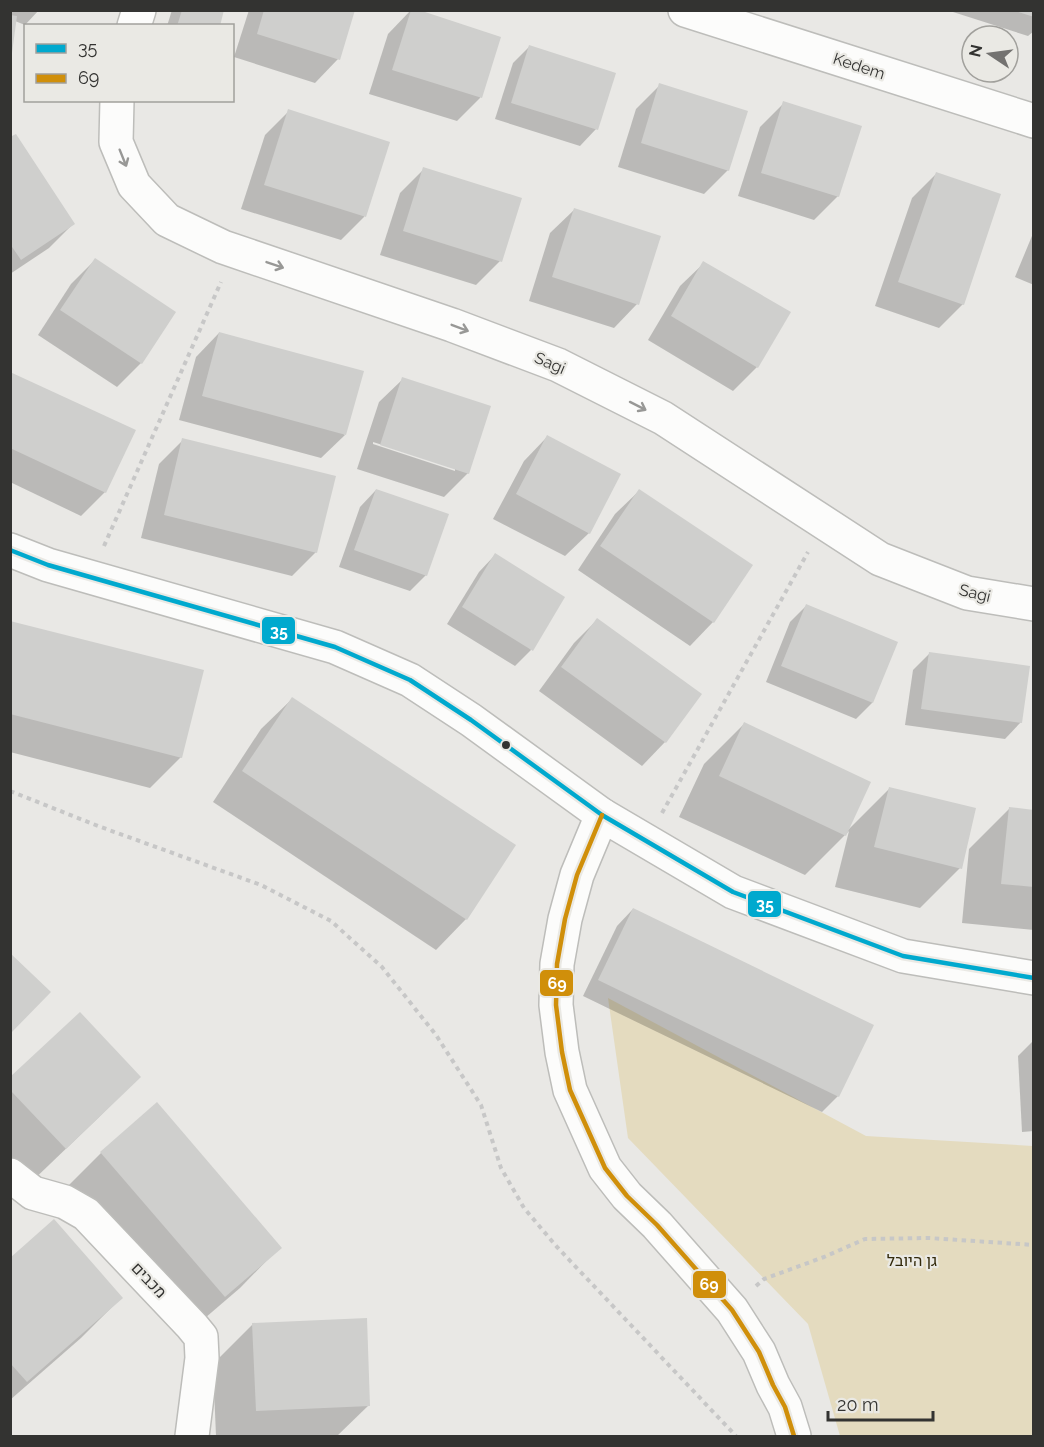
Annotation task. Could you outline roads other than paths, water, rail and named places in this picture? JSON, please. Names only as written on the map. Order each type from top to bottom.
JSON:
[{"type":"street","name":"Kedem","points":[[685,10],[1034,122]]},
{"type":"street","name":"Sagi","points":[[117,102],[116,141],[134,185],[168,220],[223,247],[452,325],[558,365],[663,418],[880,559],[967,593],[1034,604]]},
{"type":"street","points":[[10,550],[48,565],[335,646],[410,680],[471,720],[602,815],[733,892],[903,956],[1034,978]]},
{"type":"street","points":[[602,815],[577,875],[565,919],[557,964],[556,1005],[570,1090],[605,1168],[627,1196],[657,1225],[732,1310],[759,1352],[785,1407],[794,1437]]},
{"type":"street","name":"מכבים","points":[[10,1175],[33,1193],[65,1202],[86,1214],[201,1337],[202,1358],[192,1437]]},
{"type":"street","points":[[772,1437],[775,1424],[773,1385]]},
{"type":"park label","name":"גן היובל","points":[[912,1260]]}]
